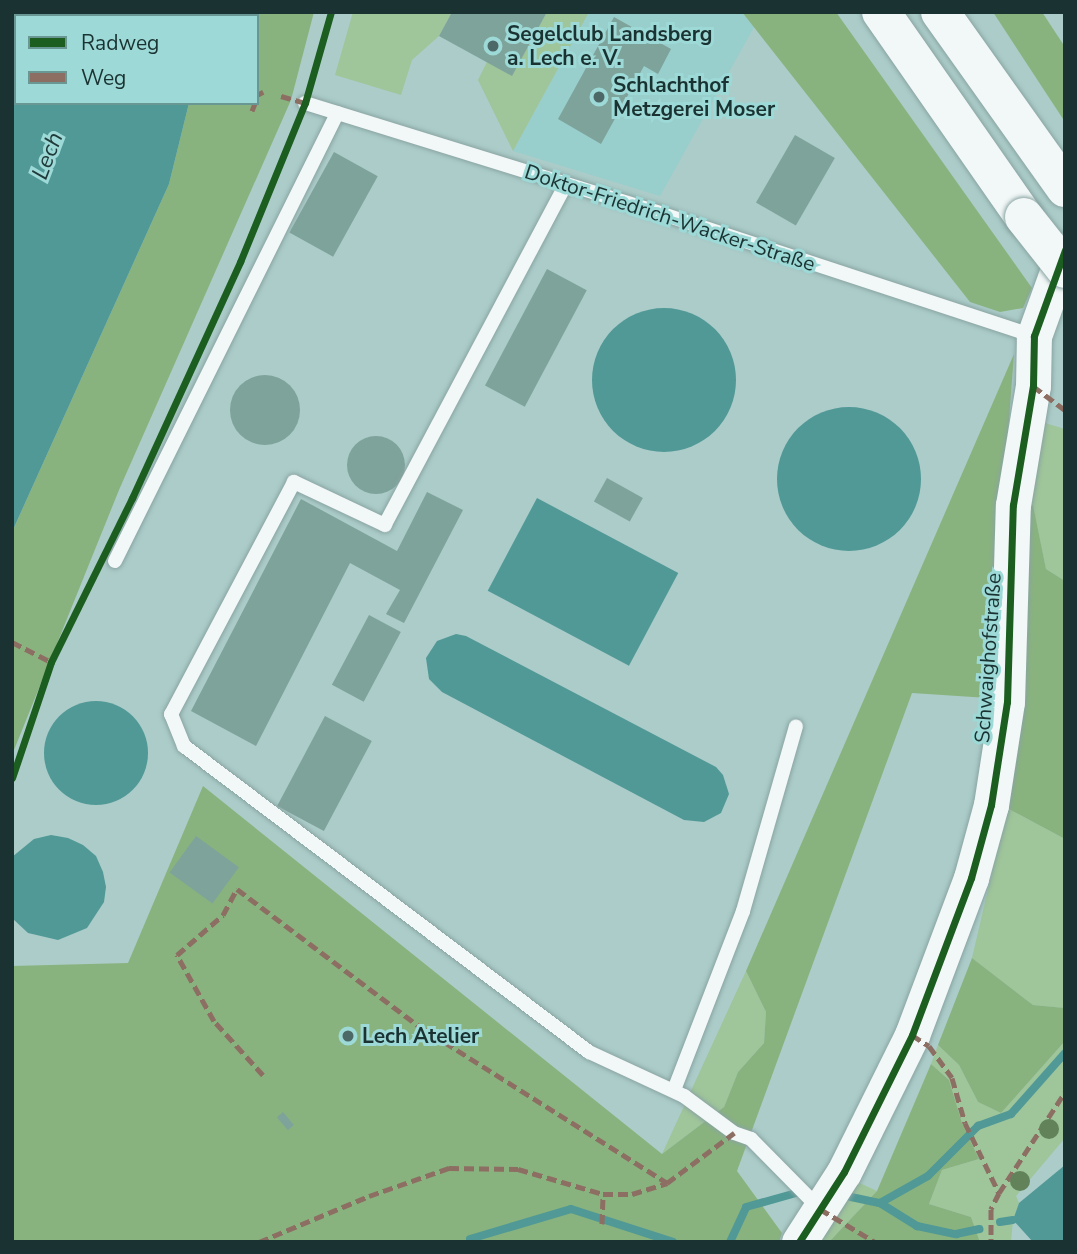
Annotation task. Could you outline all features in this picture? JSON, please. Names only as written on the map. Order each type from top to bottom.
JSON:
[{"type":"highway","points":[[881,12],[1024,217],[1065,269]]},
{"type":"highway","points":[[940,12],[1055,176]]},
{"type":"street","name":"Schwaighofstraße","points":[[799,1242],[844,1172],[928,995],[971,878],[991,805],[1007,702],[1013,505],[1033,386],[1034,336],[1065,250]]},
{"type":"lane","name":"Doktor-Friedrich-Wacker-Straße","points":[[305,103],[566,184],[1034,336]]},
{"type":"lane","points":[[115,561],[337,113]]},
{"type":"lane","points":[[566,184],[385,525],[294,482],[171,713],[184,746],[589,1052],[674,1090],[734,1133],[751,1139],[820,1209]]},
{"type":"lane","points":[[674,1090],[743,911],[796,726]]},
{"type":"shaded area","points":[[589,12],[742,12],[754,27],[660,196],[513,151]]},
{"type":"green space","points":[[314,12],[291,100],[119,490],[12,755],[12,532],[169,184],[189,105],[259,105],[259,14],[212,14]]},
{"type":"green space","points":[[353,12],[452,12],[439,36],[412,60],[401,95],[335,75]]},
{"type":"green space","points":[[547,12],[589,12],[513,151],[478,80],[487,62],[512,75]]},
{"type":"green space","points":[[742,12],[836,12],[1032,288],[1023,308],[1000,312],[970,302]]},
{"type":"green space","points":[[993,12],[1042,12],[1065,47],[1065,122]]},
{"type":"green space","points":[[1014,354],[988,698],[912,693],[737,1171],[782,1233],[779,1242],[12,1242],[12,966],[128,963],[203,786],[662,1154],[724,1107],[738,1072],[764,1043],[766,1012],[746,971]]},
{"type":"green space","points":[[1045,423],[1065,429],[1065,581],[1046,569],[1033,506],[1029,505]]},
{"type":"green space","points":[[1029,505],[1033,505],[1046,569],[1065,581],[1065,839],[1007,808]]},
{"type":"green space","points":[[1007,808],[1065,839],[1065,1008],[1033,1005],[972,958]]},
{"type":"green space","points":[[972,958],[1033,1005],[1065,1008],[1065,1041],[1001,1113],[978,1102],[959,1065],[938,1045]]},
{"type":"green space","points":[[746,971],[766,1012],[764,1043],[738,1072],[724,1107],[662,1154]]},
{"type":"green space","points":[[1065,1041],[1065,1138],[1016,1196],[1019,1203],[1013,1220],[1011,1242],[980,1242],[971,1217],[929,1204],[942,1170],[979,1159],[962,1123],[949,1080],[931,1064],[938,1045],[959,1065],[978,1102],[1001,1113]]},
{"type":"green space","points":[[931,1064],[949,1080],[962,1123],[979,1159],[942,1170],[929,1204],[971,1217],[980,1242],[829,1242],[877,1191]]},
{"type":"green space","points":[[853,1180],[877,1191],[829,1242],[813,1242]]},
{"type":"water","name":"Lech","points":[[12,12],[212,12],[14,14],[14,105],[189,105],[169,184],[12,532]]},
{"type":"water","points":[[664,308],[692,313],[715,329],[731,352],[736,380],[731,408],[715,431],[692,447],[664,452],[636,447],[613,431],[597,408],[592,380],[597,352],[613,329],[636,313]]},
{"type":"water","points":[[849,407],[877,412],[900,428],[916,451],[921,479],[916,507],[900,530],[877,546],[849,551],[821,546],[798,530],[782,507],[777,479],[782,451],[798,428],[821,412]]},
{"type":"water","points":[[537,498],[678,573],[629,666],[488,591]]},
{"type":"water","points":[[456,634],[466,636],[716,767],[723,775],[729,794],[721,813],[704,822],[684,820],[442,692],[429,679],[426,658],[437,641]]},
{"type":"water","points":[[96,701],[116,705],[133,716],[144,733],[148,753],[144,773],[133,790],[116,801],[96,805],[76,801],[59,790],[48,773],[44,753],[48,733],[59,716],[76,705]]},
{"type":"water","points":[[51,835],[68,838],[83,845],[96,856],[106,887],[104,902],[87,928],[58,940],[28,933],[12,918],[12,857],[34,839]]},
{"type":"water","points":[[1065,1165],[1065,1242],[1033,1242],[1013,1220],[1019,1203]]},
{"type":"building","name":"Segelclub Landsberg a. Lech e. V.","points":[[452,12],[547,12],[512,76],[439,36]]},
{"type":"building","name":"Schlachthof Metzgerei Moser","points":[[614,17],[671,49],[658,74],[644,66],[601,144],[558,119]]},
{"type":"building","points":[[795,135],[835,158],[796,226],[756,203]]},
{"type":"building","points":[[334,152],[378,176],[333,257],[289,232]]},
{"type":"building","points":[[547,269],[587,290],[525,407],[485,386]]},
{"type":"building","points":[[265,375],[290,385],[300,410],[290,435],[265,445],[240,435],[230,410],[240,385]]},
{"type":"building","points":[[376,436],[387,438],[400,449],[405,465],[403,476],[392,489],[376,494],[365,492],[352,481],[347,465],[349,454],[360,441]]},
{"type":"building","points":[[607,478],[643,498],[630,521],[594,502]]},
{"type":"building","points":[[427,492],[463,510],[404,623],[386,614],[400,590],[350,563],[256,746],[191,711],[301,499],[397,551]]},
{"type":"building","points":[[369,615],[401,632],[364,702],[332,685]]},
{"type":"building","points":[[325,716],[372,741],[324,831],[277,806]]},
{"type":"building","points":[[196,836],[239,867],[212,904],[170,872]]},
{"type":"building","points":[[283,1112],[294,1125],[288,1130],[277,1117]]},
{"type":"waterway","points":[[851,1197],[880,1203],[928,1176],[978,1126],[1011,1114],[1065,1053]]},
{"type":"waterway","points":[[730,1242],[746,1207],[796,1193]]},
{"type":"waterway","points":[[880,1203],[917,1226],[956,1234],[979,1229]]},
{"type":"waterway","points":[[470,1239],[571,1209],[673,1242]]},
{"type":"waterway","points":[[1000,1222],[1013,1220]]},
{"type":"marked path","points":[[259,94],[263,92]]},
{"type":"marked path","points":[[281,96],[305,103]]},
{"type":"marked path","points":[[252,111],[254,105]]},
{"type":"marked path","points":[[1033,386],[1065,410]]},
{"type":"marked path","points":[[12,642],[51,662]]},
{"type":"marked path","points":[[263,1075],[214,1021],[177,955],[223,915],[237,889],[419,1026],[667,1183]]},
{"type":"marked path","points":[[912,1035],[929,1046],[952,1078],[965,1123],[999,1193],[991,1209],[991,1242]]},
{"type":"marked path","points":[[999,1193],[1065,1092]]},
{"type":"marked path","points":[[259,1242],[369,1196],[449,1168],[518,1169],[603,1194],[632,1194],[667,1183],[734,1133]]},
{"type":"marked path","points":[[602,1224],[603,1194]]},
{"type":"marked path","points":[[820,1209],[875,1242]]},
{"type":"cycle path","points":[[12,778],[51,662],[132,498],[240,262],[305,103],[331,12]]},
{"type":"cycle path","points":[[799,1242],[844,1172],[912,1035],[971,878],[991,805],[1007,702],[1013,505],[1033,386],[1034,336],[1065,250]]},
{"type":"place","name":"Segelclub Landsberg a. Lech e. V.","points":[[493,46]]},
{"type":"place","name":"Schlachthof Metzgerei Moser","points":[[599,97]]},
{"type":"place","name":"Lech Atelier","points":[[348,1036]]}]
